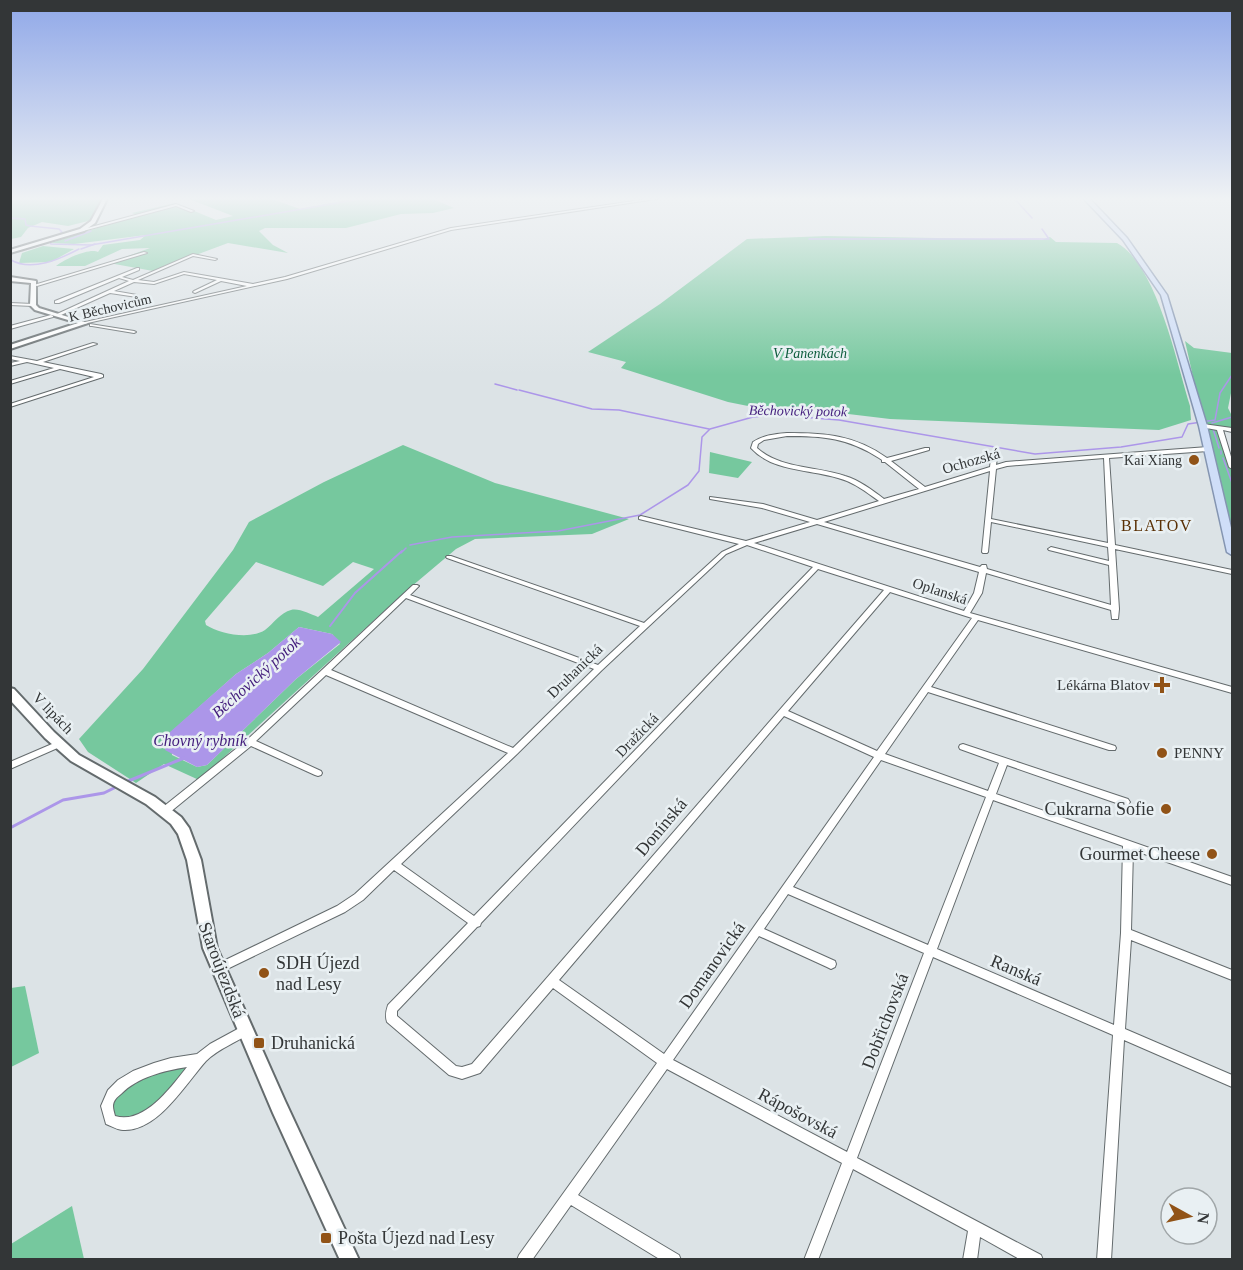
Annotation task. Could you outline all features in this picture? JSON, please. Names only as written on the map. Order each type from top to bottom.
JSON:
[{"type":"main road","points":[[1137,256],[1162,292],[1187,369],[1233,552]]},
{"type":"street","points":[[36,285],[133,256]]},
{"type":"street","points":[[59,314],[190,256]]},
{"type":"street","points":[[200,256],[215,259]]},
{"type":"street","name":"K Běchovicům","points":[[10,347],[85,323],[255,286],[361,256]]},
{"type":"street","points":[[57,302],[138,269]]},
{"type":"street","points":[[118,277],[154,283],[179,273],[255,286]]},
{"type":"street","points":[[10,279],[30,281],[36,285]]},
{"type":"street","points":[[195,292],[222,280]]},
{"type":"street","points":[[33,305],[36,285]]},
{"type":"street","points":[[110,292],[135,296]]},
{"type":"street","points":[[12,304],[33,305],[85,323],[134,333]]},
{"type":"street","points":[[10,328],[51,316]]},
{"type":"street","points":[[37,362],[95,344]]},
{"type":"street","points":[[10,357],[101,376],[10,406]]},
{"type":"street","points":[[10,365],[26,360]]},
{"type":"street","points":[[10,382],[59,367]]},
{"type":"street","points":[[1202,424],[1233,430]]},
{"type":"street","points":[[1219,428],[1233,467]]},
{"type":"street","points":[[883,501],[844,477],[764,458],[754,448],[755,443],[759,438],[778,434],[846,440],[862,446],[924,489]]},
{"type":"street","points":[[885,461],[927,449]]},
{"type":"street","name":"Ochozská","points":[[749,544],[993,468],[1024,463],[1107,459],[1208,449]]},
{"type":"street","points":[[985,552],[993,458]]},
{"type":"street","points":[[712,498],[762,506],[815,523],[983,569],[1115,613],[1107,459]]},
{"type":"street","name":"Oplanská","points":[[641,518],[749,544],[966,614],[1233,690]]},
{"type":"street","points":[[989,520],[1233,572]]},
{"type":"street","name":"Druhanická","points":[[219,968],[340,909],[359,897],[514,752],[599,668],[724,553],[749,544]]},
{"type":"street","points":[[1051,549],[1112,564]]},
{"type":"street","points":[[449,557],[646,626]]},
{"type":"street","name":"Dražická","points":[[453,1071],[392,1018],[390,1012],[817,566]]},
{"type":"street","points":[[966,614],[978,592],[983,569]]},
{"type":"street","points":[[166,810],[250,741],[415,586]]},
{"type":"street","name":"Donínská","points":[[453,1071],[462,1073],[476,1069],[888,589]]},
{"type":"street","points":[[406,596],[599,668]]},
{"type":"street","name":"Domanovická","points":[[524,1260],[758,931],[976,617]]},
{"type":"street","points":[[325,670],[514,752]]},
{"type":"street","points":[[927,689],[1112,748]]},
{"type":"street","name":"V lipách","points":[[10,692],[73,756]]},
{"type":"street","points":[[783,712],[880,756],[1233,881]]},
{"type":"street","points":[[250,741],[318,773]]},
{"type":"street","points":[[10,766],[59,744]]},
{"type":"street","points":[[963,747],[1125,802]]},
{"type":"street","name":"Staroújezdská","points":[[73,756],[119,785],[166,810],[183,830],[193,854],[204,929],[219,968],[350,1260]]},
{"type":"street","name":"Dobřichovská","points":[[811,1260],[1004,761]]},
{"type":"street","points":[[1104,1260],[1125,933],[1128,844]]},
{"type":"street","points":[[393,864],[476,923]]},
{"type":"street","name":"Ranská","points":[[787,889],[1233,1081]]},
{"type":"street","points":[[758,931],[831,964]]},
{"type":"street","points":[[1125,933],[1233,975]]},
{"type":"street","name":"Rápošovská","points":[[553,982],[665,1062],[1036,1260]]},
{"type":"street","points":[[199,1060],[166,1064],[123,1084],[108,1103],[106,1113],[110,1120],[123,1126],[133,1124],[149,1114],[182,1084],[199,1060],[245,1030]]},
{"type":"street","points":[[569,1197],[674,1260]]},
{"type":"street","points":[[970,1260],[975,1227]]},
{"type":"green space","points":[[21,256],[61,256],[51,262],[19,263]]},
{"type":"green space","points":[[106,256],[85,266],[56,266],[70,258]]},
{"type":"green space","points":[[127,256],[192,256],[153,271],[109,263]]},
{"type":"green space","name":"V Panenkách","points":[[724,256],[1132,256],[1143,272],[1164,317],[1190,406],[1191,420],[1159,430],[890,419],[815,410],[763,409],[728,402],[621,368],[626,362],[588,352],[660,304]]},
{"type":"green space","points":[[1185,341],[1194,348],[1232,353],[1232,388],[1228,408],[1232,416],[1232,429],[1219,427],[1232,467],[1232,551]]},
{"type":"green space","points":[[403,445],[495,483],[629,519],[592,534],[475,539],[456,549],[405,592],[199,780],[164,764],[136,783],[88,752],[79,739],[143,669],[233,550],[249,522],[324,482]],"holes":[[[256,562],[323,586],[353,562],[374,569],[318,617],[301,611],[287,611],[265,630],[251,635],[227,633],[206,625],[205,621]],[[299,627],[332,634],[340,644],[296,679],[207,765],[197,767],[172,755],[171,732],[236,674],[268,653]]]},
{"type":"green space","points":[[710,452],[752,462],[738,478],[709,473]]},
{"type":"green space","points":[[25,986],[39,1053],[11,1067],[11,988]]},
{"type":"green space","points":[[170,1067],[185,1067],[186,1071],[176,1087],[136,1118],[114,1117],[113,1106],[122,1090],[141,1078]]},
{"type":"green space","points":[[72,1206],[84,1259],[11,1259],[11,1244]]},
{"type":"water","name":"Chovný rybník","points":[[299,627],[332,634],[341,642],[296,679],[207,765],[197,767],[165,750],[170,732],[236,674],[268,653]]},
{"type":"waterway","points":[[11,260],[28,265],[46,263],[64,256]]},
{"type":"waterway","name":"Běchovický potok","points":[[410,545],[452,537],[558,531],[640,515],[688,485],[699,471],[702,437],[710,429],[753,417],[775,415],[839,420],[1035,454],[1121,447],[1182,437],[1188,424],[1215,420],[1220,393],[1232,375]]},
{"type":"waterway","points":[[495,384],[517,390]]},
{"type":"waterway","points":[[519,390],[592,409],[619,410],[709,429]]},
{"type":"waterway","points":[[1212,423],[1232,417]]},
{"type":"waterway","points":[[1213,429],[1219,448]]},
{"type":"waterway","points":[[1223,458],[1232,483]]},
{"type":"waterway","name":"Běchovický potok","points":[[401,553],[406,548]]},
{"type":"waterway","name":"Běchovický potok","points":[[330,626],[355,593],[402,551]]},
{"type":"waterway","name":"Běchovický potok","points":[[126,782],[184,758]]},
{"type":"waterway","name":"Běchovický potok","points":[[10,828],[63,800],[104,793],[118,786]]},
{"type":"place","name":"Kai Xiang","points":[[1194,460]]},
{"type":"place","name":"Lékárna Blatov","points":[[1162,685]]},
{"type":"place","name":"PENNY","points":[[1162,753]]},
{"type":"place","name":"Cukrarna Sofie","points":[[1166,809]]},
{"type":"place","name":"Gourmet Cheese","points":[[1212,854]]},
{"type":"place","name":"SDH Újezd nad Lesy","points":[[264,973]]},
{"type":"place","name":"Druhanická","points":[[259,1043]]},
{"type":"place","name":"Pošta Újezd nad Lesy","points":[[326,1238]]},
{"type":"district","name":"BLATOV","points":[[1157,525]]}]
